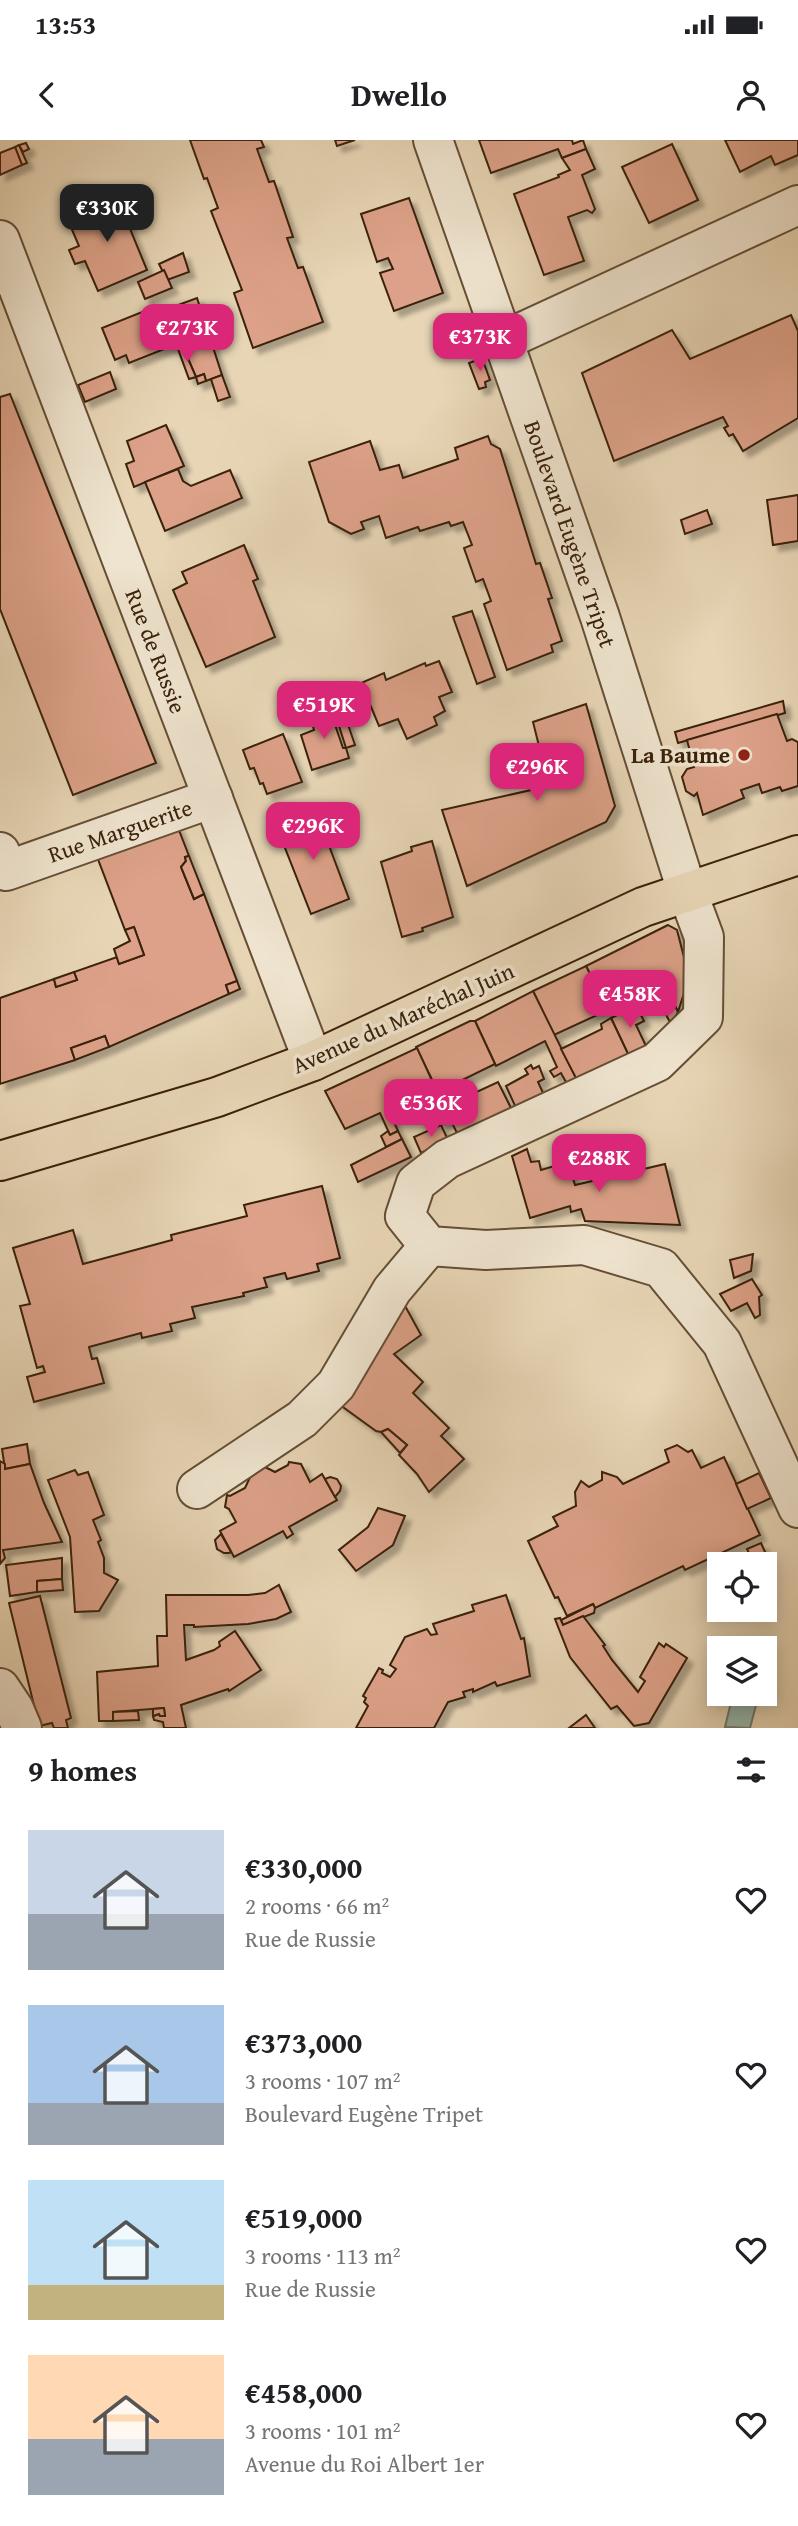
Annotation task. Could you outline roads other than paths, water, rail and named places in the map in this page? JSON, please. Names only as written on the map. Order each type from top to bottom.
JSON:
[{"type":"main road","name":"Avenue du Maréchal Juin","points":[[0,1161],[217,1097],[313,1060],[643,907],[798,855]]},
{"type":"street","name":"Boulevard Eugène Tripet","points":[[429,1246],[405,1216],[416,1183],[447,1159],[657,1062],[704,1017],[704,937],[600,617],[433,140]]},
{"type":"street","points":[[503,341],[798,205]]},
{"type":"street","name":"Rue de Russie","points":[[0,240],[313,1060]]},
{"type":"street","name":"Rue Marguerite","points":[[0,852],[6,871],[213,798]]},
{"type":"street","points":[[197,1489],[302,1419],[336,1385],[392,1290],[429,1246],[486,1250],[584,1245],[662,1268],[722,1343],[798,1508]]},
{"type":"street","points":[[0,1688],[14,1709],[22,1728]]},
{"type":"water","points":[[730,1706],[756,1706],[750,1728],[725,1727]]},
{"type":"place","name":"La Baume","points":[[744,755]]}]
